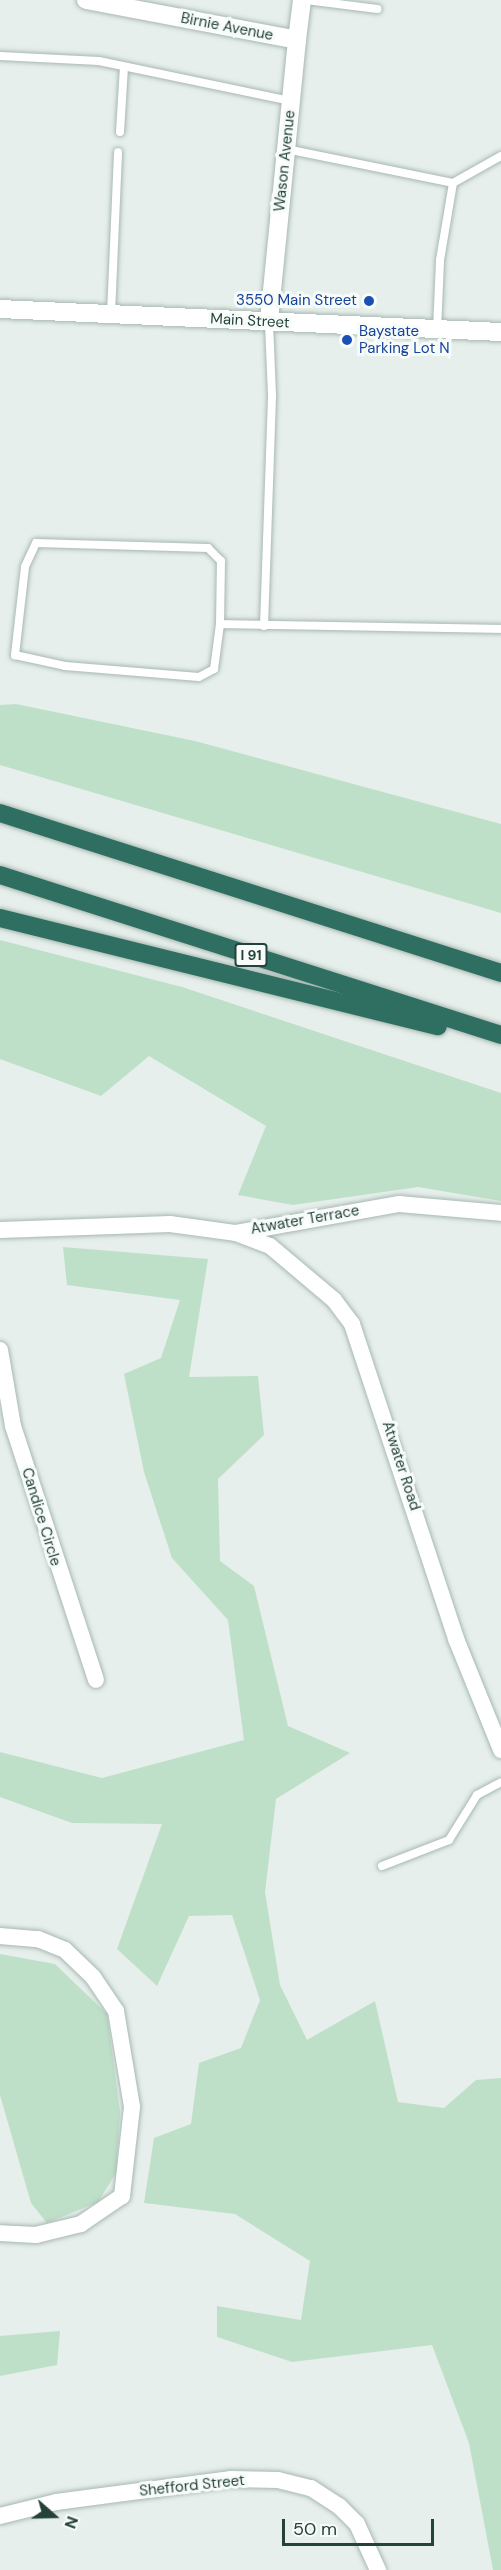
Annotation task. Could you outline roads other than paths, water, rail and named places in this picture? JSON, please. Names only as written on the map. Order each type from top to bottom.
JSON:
[{"type":"highway","points":[[0,813],[501,973]]},
{"type":"highway","name":"I 91","points":[[0,875],[501,1035]]},
{"type":"highway","points":[[0,918],[501,1042]]},
{"type":"main road","name":"Birnie Avenue","points":[[86,0],[297,40]]},
{"type":"main road","name":"Wason Avenue","points":[[269,322],[297,40],[304,0]]},
{"type":"main road","name":"Main Street","points":[[0,309],[501,332]]},
{"type":"street","name":"Atwater Terrace","points":[[0,1230],[170,1224],[236,1233],[399,1204],[501,1213]]},
{"type":"street","name":"Atwater Road","points":[[236,1233],[278,1252],[334,1300],[352,1324],[456,1639],[501,1750]]},
{"type":"street","name":"Candice Circle","points":[[0,1350],[13,1426],[96,1680]]},
{"type":"street","points":[[0,1936],[38,1940],[65,1950],[93,1977],[116,2011],[132,2107],[122,2196],[81,2224],[36,2235],[0,2233]]},
{"type":"street","name":"Shefford Street","points":[[0,2516],[56,2502],[219,2481],[278,2480],[310,2488],[339,2506],[357,2524],[378,2570]]},
{"type":"lane","points":[[304,0],[376,9]]},
{"type":"lane","points":[[0,56],[124,67],[291,101]]},
{"type":"lane","points":[[120,132],[124,67]]},
{"type":"lane","points":[[286,149],[453,183],[501,156]]},
{"type":"lane","points":[[111,314],[118,152]]},
{"type":"lane","points":[[437,330],[440,260],[453,183]]},
{"type":"lane","points":[[264,626],[272,394],[269,322]]},
{"type":"lane","points":[[36,543],[208,548],[221,561],[220,624],[214,669],[199,677],[65,666],[15,655],[25,567],[36,543]]},
{"type":"lane","points":[[220,624],[501,629]]},
{"type":"lane","points":[[382,1866],[449,1840],[477,1795],[501,1782]]},
{"type":"place","name":"3550 Main Street","points":[[369,301]]},
{"type":"place","name":"Baystate Parking Lot N","points":[[347,340]]}]
